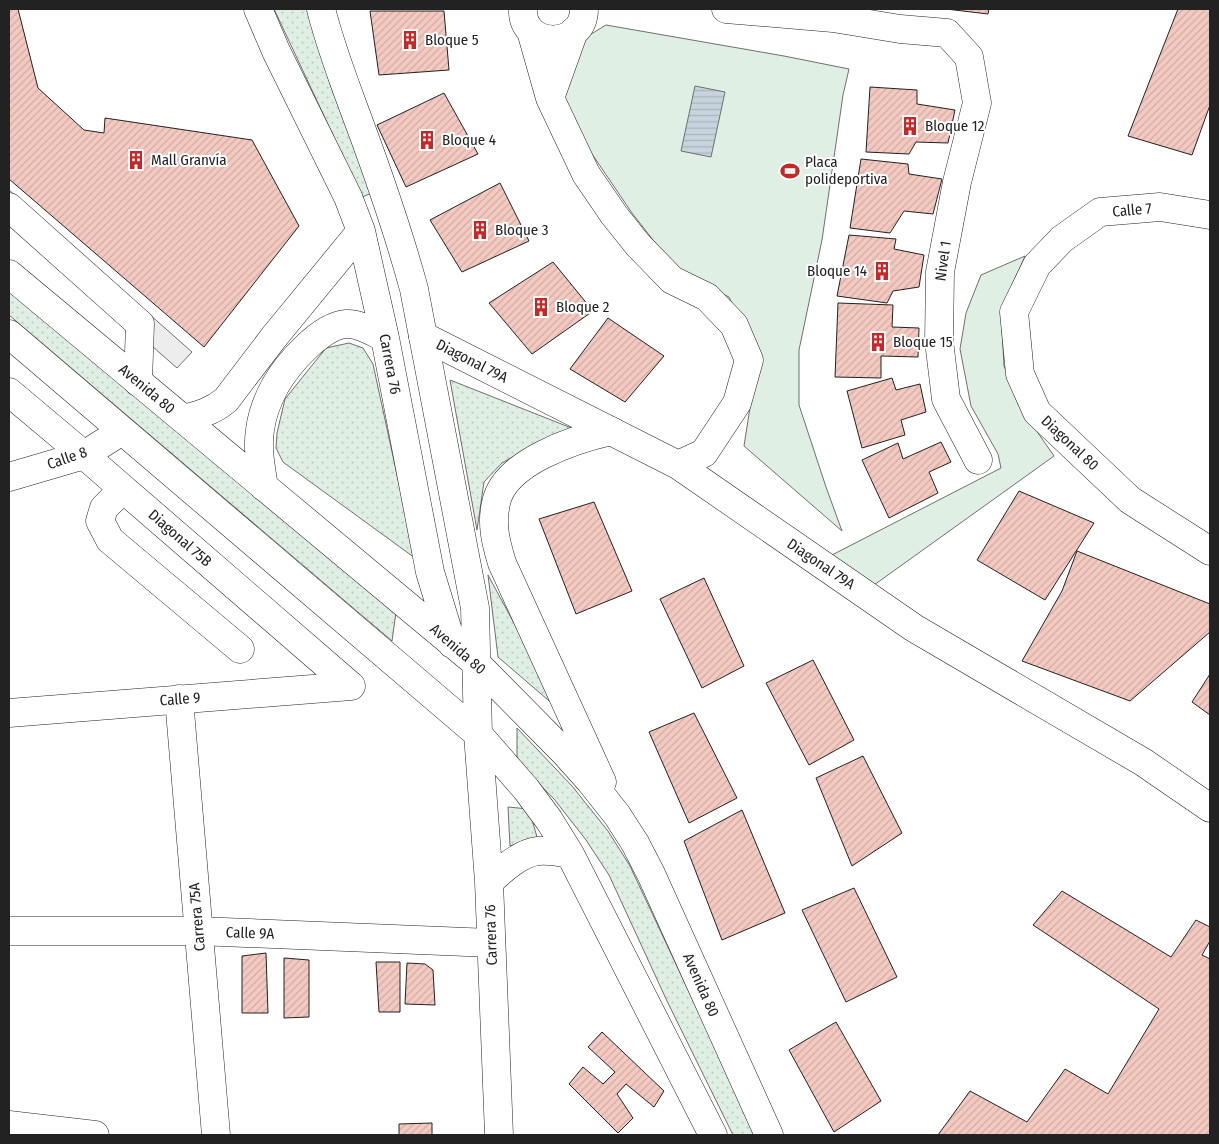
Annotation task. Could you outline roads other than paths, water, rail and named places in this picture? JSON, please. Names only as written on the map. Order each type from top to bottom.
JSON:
[{"type":"main road","name":"Carrera 76","points":[[258,9],[276,51],[348,197],[361,231],[385,338],[430,572],[478,734]]},
{"type":"main road","name":"Carrera 76","points":[[321,9],[333,51],[403,248],[414,289],[475,608],[478,734],[489,882],[499,1135]]},
{"type":"main road","name":"Nivel 1","points":[[726,9],[834,18],[947,33],[969,57],[977,103],[957,182],[940,272],[939,342],[946,399],[978,460]]},
{"type":"main road","points":[[527,20],[538,36],[548,40],[557,40],[566,37],[585,15]]},
{"type":"main road","points":[[550,98],[585,15]]},
{"type":"main road","points":[[527,20],[550,98],[586,174],[614,215],[638,245],[672,280],[707,297],[734,324],[749,360],[738,402],[709,446],[704,453],[678,466]]},
{"type":"main road","points":[[9,207],[140,324],[138,382]]},
{"type":"main road","name":"Calle 7","points":[[1062,239],[1100,212],[1160,208],[1210,215]]},
{"type":"main road","points":[[183,419],[208,411],[226,400],[274,337],[361,231]]},
{"type":"main road","name":"Diagonal 80","points":[[1062,239],[1037,265],[1014,312],[1020,374],[1037,412],[1130,500],[1210,551]]},
{"type":"main road","name":"Avenida 80","points":[[9,274],[476,663],[565,753],[617,815],[635,843],[651,874],[769,1135]]},
{"type":"main road","points":[[264,487],[259,454],[260,430],[266,404],[294,360],[312,342],[329,329],[345,324],[362,326],[385,338]]},
{"type":"main road","points":[[9,334],[478,734],[526,789],[549,820],[570,854],[713,1135]]},
{"type":"main road","name":"Diagonal 79A","points":[[423,336],[678,466],[914,628],[1143,762],[1210,808]]},
{"type":"main road","name":"Diagonal 75B","points":[[9,392],[351,686]]},
{"type":"main road","name":"Calle 8","points":[[9,477],[84,455],[122,431]]},
{"type":"main road","points":[[611,431],[569,443],[531,461],[513,475],[502,487],[496,501],[494,537],[502,564],[617,815]]},
{"type":"main road","points":[[123,489],[104,508],[100,520],[110,540],[240,649]]},
{"type":"main road","name":"Calle 9","points":[[9,713],[351,686]]},
{"type":"main road","name":"Carrera 75A","points":[[180,700],[216,1135]]},
{"type":"main road","points":[[489,882],[506,867],[524,856],[537,851],[554,851],[570,854]]},
{"type":"main road","name":"Calle 9A","points":[[9,931],[198,931],[491,943]]},
{"type":"main road","points":[[9,1125],[95,1135]]},
{"type":"place","name":"Bloque 5","points":[[410,40]]},
{"type":"place","name":"Bloque 12","points":[[910,126]]},
{"type":"place","name":"Bloque 4","points":[[427,140]]},
{"type":"place","name":"Mall Granvía","points":[[136,160]]},
{"type":"place","name":"Placa polideportiva","points":[[790,171]]},
{"type":"place","name":"Bloque 3","points":[[480,230]]},
{"type":"place","name":"Bloque 14","points":[[882,271]]},
{"type":"place","name":"Bloque 2","points":[[541,307]]},
{"type":"place","name":"Bloque 15","points":[[878,342]]}]
